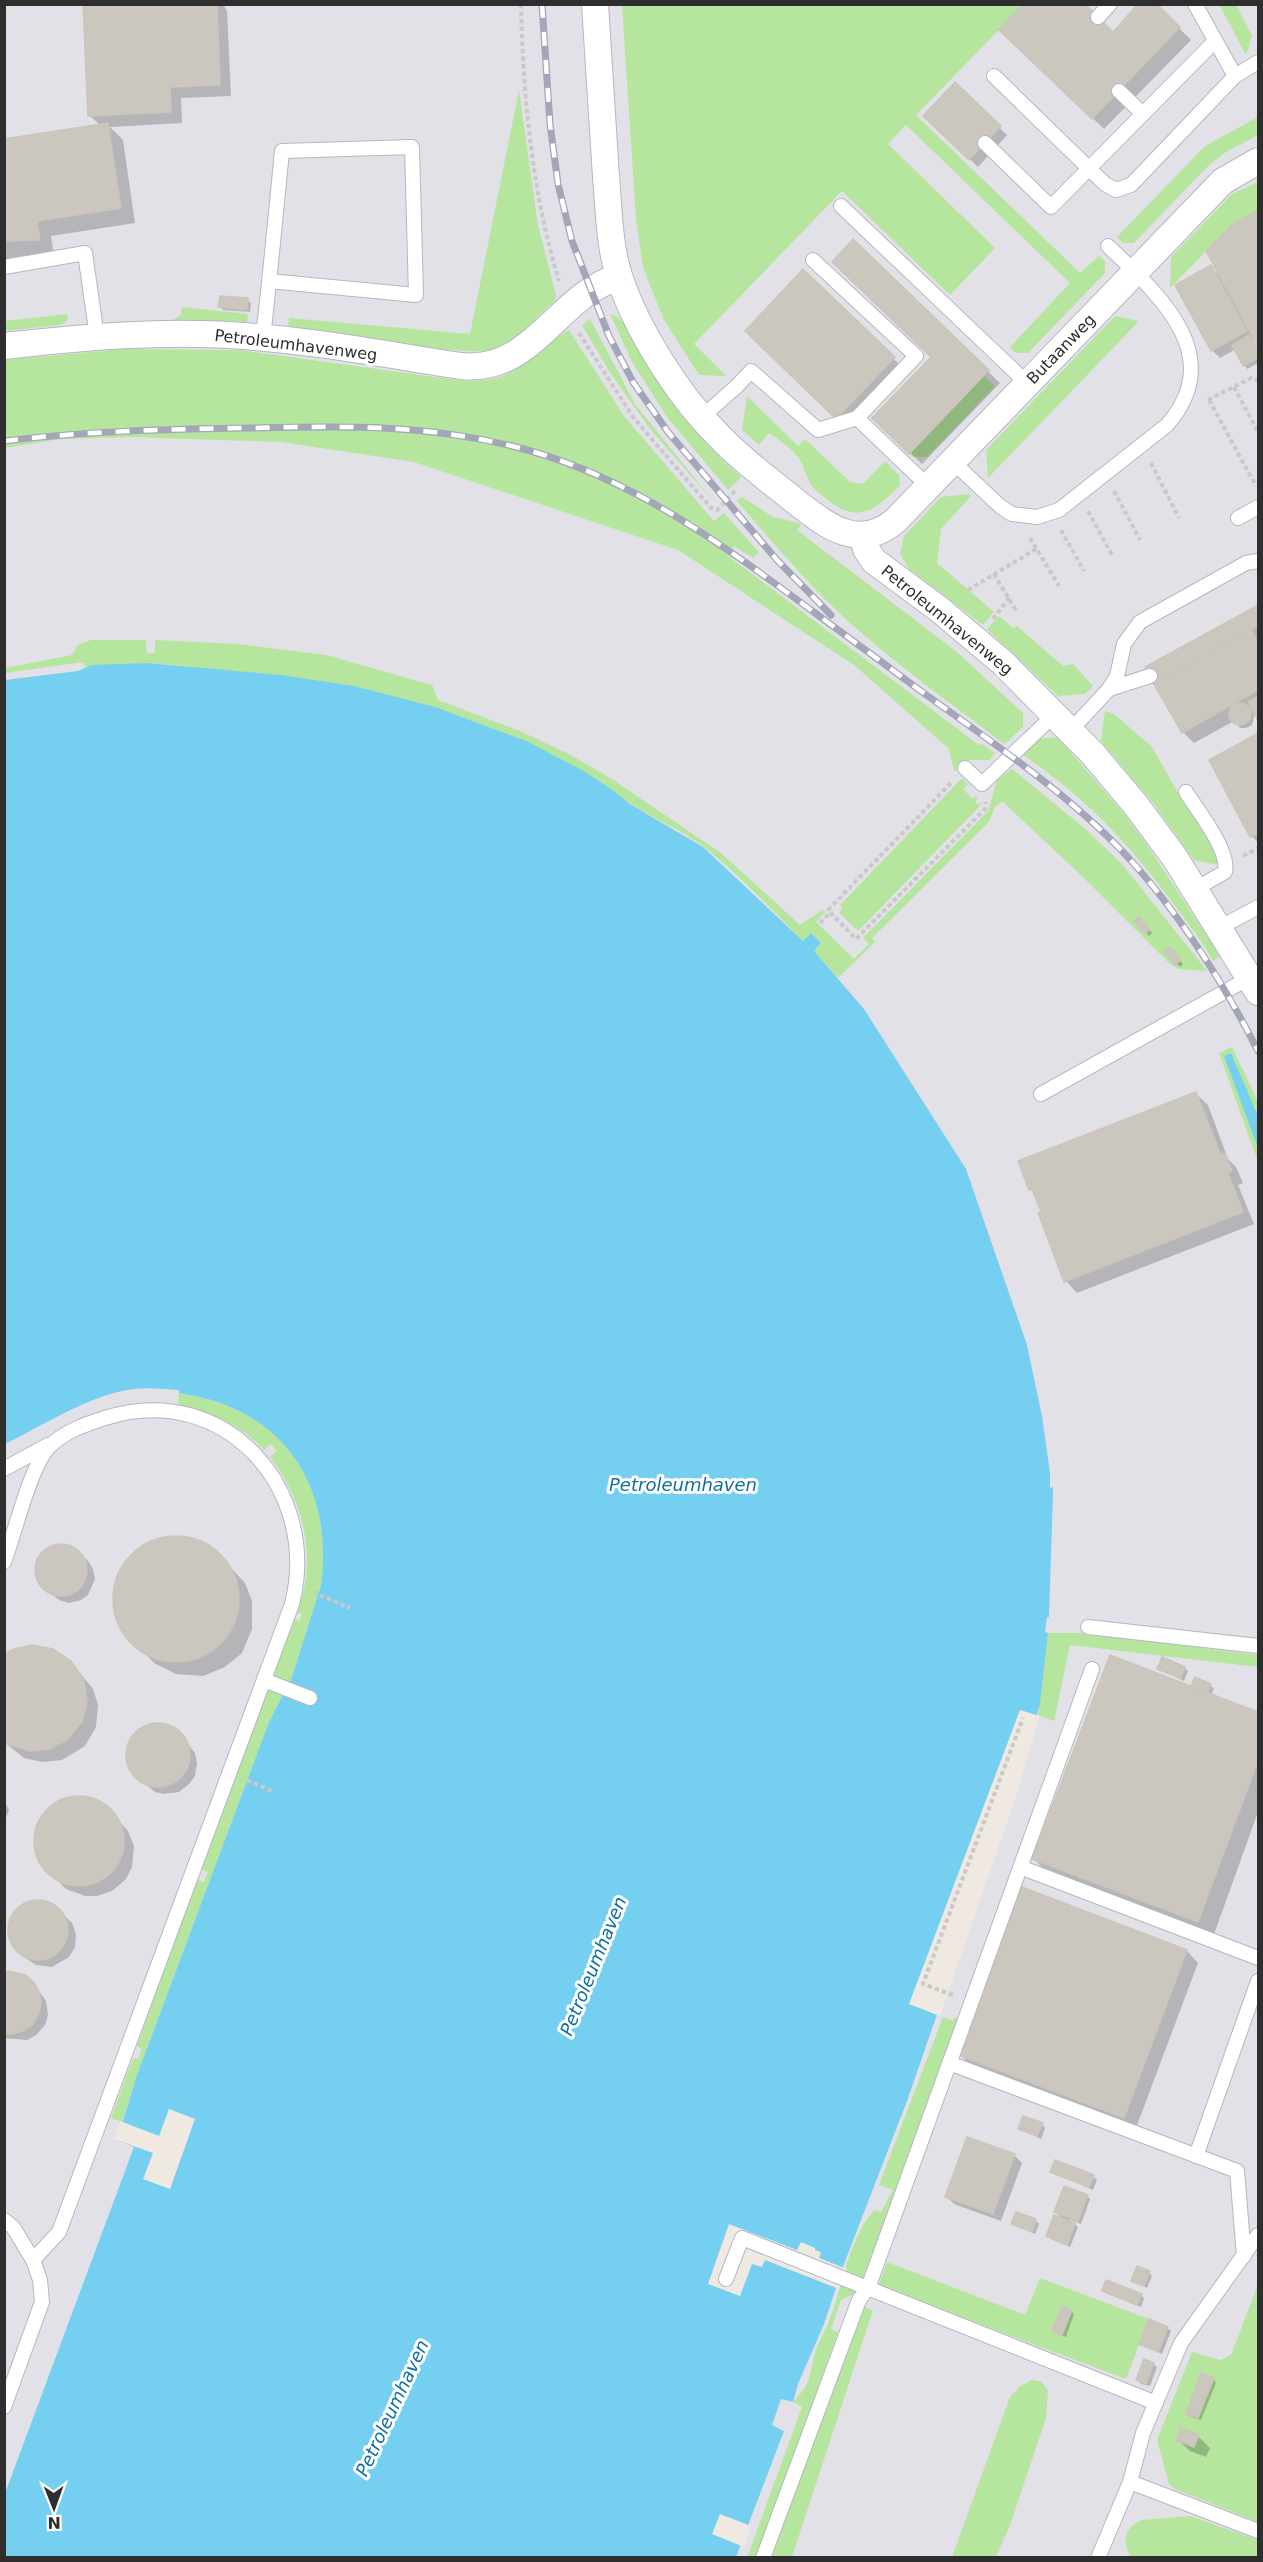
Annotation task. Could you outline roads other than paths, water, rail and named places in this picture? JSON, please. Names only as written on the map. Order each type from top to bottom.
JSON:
[{"type":"street","points":[[596,4],[610,233],[619,277],[640,323],[661,359],[702,417],[753,468],[823,523],[838,531],[864,536]]},
{"type":"street","name":"Butaanweg","points":[[864,536],[886,529],[1223,182],[1258,161]]},
{"type":"street","name":"Petroleumhavenweg","points":[[4,346],[97,337],[211,334],[263,338],[461,366],[486,367],[515,354],[605,281],[619,277]]},
{"type":"street","name":"Petroleumhavenweg","points":[[864,536],[866,549],[874,561],[975,639],[1063,722],[1136,804],[1195,889],[1255,985]]},
{"type":"lane","points":[[1098,17],[1110,4]]},
{"type":"lane","points":[[1198,6],[1235,76]]},
{"type":"lane","points":[[985,143],[1051,207],[1215,41]]},
{"type":"lane","points":[[994,76],[1110,188],[1124,189],[1131,185],[1235,76],[1258,62]]},
{"type":"lane","points":[[1119,91],[1143,114]]},
{"type":"lane","points":[[263,338],[282,151],[412,147],[416,295],[269,280]]},
{"type":"lane","points":[[841,207],[1028,384]]},
{"type":"lane","points":[[953,462],[1001,507],[1025,517],[1052,513],[1167,425],[1178,412],[1191,383],[1192,365],[1189,346],[1161,298],[1108,246]]},
{"type":"lane","points":[[4,267],[85,253],[97,337]]},
{"type":"lane","points":[[702,417],[751,371],[818,430],[857,418],[916,356],[813,260]]},
{"type":"lane","points":[[857,418],[929,487]]},
{"type":"lane","points":[[1238,518],[1258,507]]},
{"type":"lane","points":[[1109,689],[1117,676],[1124,644],[1140,622],[1246,563],[1258,561]]},
{"type":"lane","points":[[965,768],[982,784],[1109,689],[1150,676]]},
{"type":"lane","points":[[1186,792],[1223,852],[1227,865],[1226,872],[1195,889]]},
{"type":"lane","points":[[1220,928],[1258,907]]},
{"type":"lane","points":[[1041,1094],[1255,985]]},
{"type":"lane","points":[[4,1469],[91,1422],[116,1414],[142,1411],[185,1415],[223,1428],[242,1440],[268,1468],[284,1500],[295,1540],[297,1561],[296,1585],[268,1682],[59,2232],[33,2260]]},
{"type":"lane","points":[[4,1562],[36,1468],[45,1452],[58,1439]]},
{"type":"lane","points":[[1088,1627],[1258,1646]]},
{"type":"lane","points":[[763,2558],[859,2300],[868,2288],[1092,1669]]},
{"type":"lane","points":[[268,1682],[310,1698]]},
{"type":"lane","points":[[1020,1867],[1258,1959]]},
{"type":"lane","points":[[1196,2156],[1258,1981]]},
{"type":"lane","points":[[949,2063],[1237,2171],[1244,2256]]},
{"type":"lane","points":[[4,2220],[13,2227],[33,2260],[40,2280],[42,2302],[4,2407]]},
{"type":"lane","points":[[1098,2558],[1131,2482],[1143,2433],[1181,2343],[1258,2235]]},
{"type":"lane","points":[[726,2279],[742,2238],[1156,2403]]},
{"type":"lane","points":[[1131,2482],[1258,2531]]},
{"type":"water","name":"Petroleumhaven","points":[[147,663],[281,675],[354,686],[435,707],[526,741],[582,770],[630,804],[703,847],[803,941],[811,933],[821,943],[814,951],[864,1009],[966,1169],[1027,1345],[1042,1416],[1050,1488],[1053,1487],[1049,1617],[1047,1617],[1045,1632],[1048,1633],[1040,1704],[1012,1798],[907,2101],[844,2264],[824,2324],[798,2384],[793,2402],[781,2399],[772,2425],[784,2431],[736,2557],[5,2557],[4,2496],[134,2147],[117,2140],[137,2075],[269,1722],[292,1677],[321,1585],[323,1548],[319,1514],[309,1483],[294,1456],[273,1433],[246,1415],[215,1401],[179,1393],[179,1390],[150,1388],[117,1392],[68,1411],[5,1444],[5,680],[78,671],[92,665]]},
{"type":"water","points":[[1231,1053],[1258,1116],[1258,1148],[1224,1056]]},
{"type":"railway","points":[[542,4],[550,124],[558,184],[572,241],[609,336],[633,382],[668,432],[777,560],[831,615]]},
{"type":"railway","points":[[4,441],[97,433],[189,429],[350,427],[414,430],[512,446],[585,470],[620,486],[654,503],[750,565],[1001,749],[1084,815],[1135,865],[1171,909],[1217,978],[1258,1051]]}]
